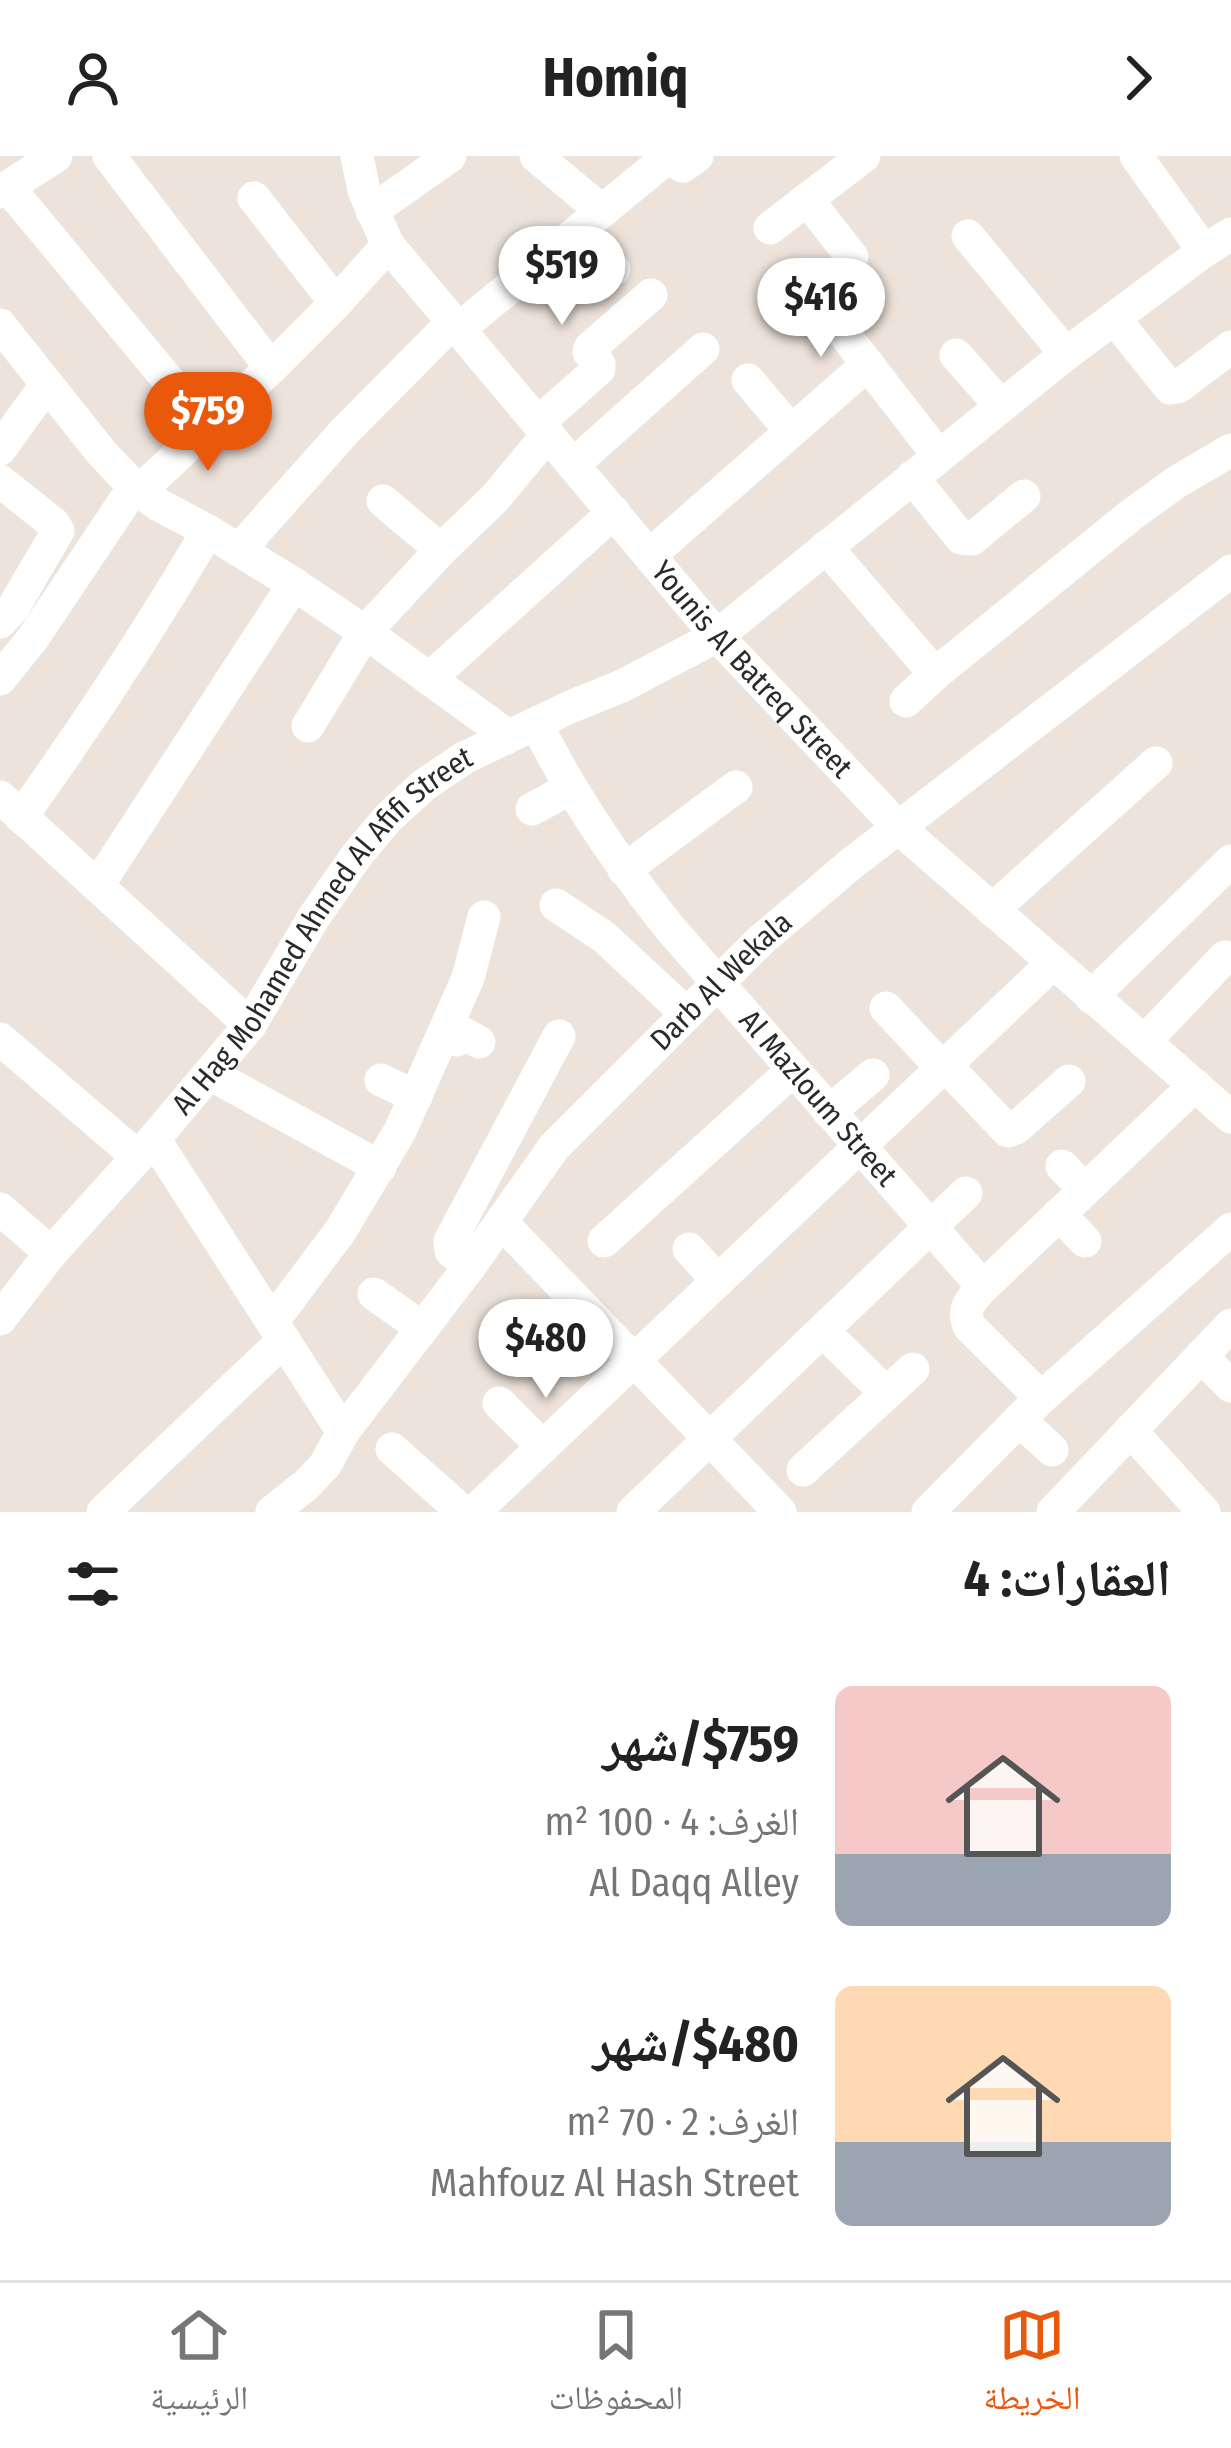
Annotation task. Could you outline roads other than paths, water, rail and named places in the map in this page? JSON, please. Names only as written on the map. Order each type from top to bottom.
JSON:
[{"type":"street","points":[[56,156],[4,190],[207,427]]},
{"type":"street","points":[[109,156],[156,197],[271,368]]},
{"type":"street","name":"Younis Al Batreq Street","points":[[357,156],[364,191],[388,245],[717,636],[900,829],[1231,1117]]},
{"type":"street","points":[[372,211],[450,156]]},
{"type":"street","points":[[238,550],[345,431],[456,326],[665,160],[683,166],[697,156]]},
{"type":"street","points":[[770,228],[864,156]]},
{"type":"street","points":[[1136,156],[1217,243]]},
{"type":"street","points":[[545,158],[591,220],[614,269]]},
{"type":"street","points":[[254,198],[336,303]]},
{"type":"street","points":[[807,200],[852,263],[821,293],[820,303],[938,455]]},
{"type":"street","points":[[968,236],[1066,354]]},
{"type":"street","name":"Al Hag Mohamed Ahmed Al Afifi Street","points":[[0,1319],[51,1253],[250,1025],[357,855],[424,785],[464,758],[622,686],[717,636],[1066,354],[1217,243]]},
{"type":"street","points":[[0,679],[134,488],[145,486],[271,368],[388,245]]},
{"type":"street","points":[[308,725],[365,632],[495,497],[543,428],[599,369],[590,348],[651,295]]},
{"type":"street","points":[[1114,318],[1170,388],[1178,387],[1231,347]]},
{"type":"street","points":[[0,325],[134,488],[294,584],[429,679],[522,729]]},
{"type":"street","points":[[574,464],[704,349]]},
{"type":"street","points":[[956,356],[1001,406]]},
{"type":"street","points":[[650,555],[868,364]]},
{"type":"street","points":[[748,380],[791,431]]},
{"type":"street","points":[[0,449],[47,384]]},
{"type":"street","points":[[906,701],[1131,515],[1231,449]]},
{"type":"street","points":[[912,477],[967,540],[1024,496]]},
{"type":"street","points":[[0,481],[58,531],[0,622]]},
{"type":"street","points":[[383,501],[441,550]]},
{"type":"street","points":[[429,679],[614,512]]},
{"type":"street","points":[[208,531],[108,692],[11,807],[250,1025]]},
{"type":"street","points":[[826,547],[935,674]]},
{"type":"street","name":"Darb Al Wekala","points":[[272,1512],[311,1498],[343,1432],[554,1147],[718,983],[805,901],[1231,571]]},
{"type":"street","points":[[98,885],[294,584]]},
{"type":"street","name":"Al Mazloum Street","points":[[522,729],[571,788],[624,870],[792,1071],[983,1287]]},
{"type":"street","points":[[992,910],[1156,763]]},
{"type":"street","points":[[624,870],[736,787]]},
{"type":"street","points":[[532,809],[571,788]]},
{"type":"street","points":[[1090,997],[1231,860]]},
{"type":"street","points":[[556,905],[604,937],[687,1014]]},
{"type":"street","points":[[104,1512],[278,1331],[380,1166],[416,1097],[468,978],[484,917]]},
{"type":"street","points":[[1144,1042],[1225,957]]},
{"type":"street","points":[[474,1512],[1052,964]]},
{"type":"street","points":[[886,1008],[1008,1131],[1069,1081]]},
{"type":"street","points":[[445,1033],[457,1040],[464,1034],[479,1042]]},
{"type":"street","points":[[470,1266],[452,1251],[450,1240],[559,1036]]},
{"type":"street","points":[[0,1039],[146,1148],[278,1331],[343,1432]]},
{"type":"street","points":[[604,1241],[792,1071]]},
{"type":"street","points":[[210,1074],[380,1166]]},
{"type":"street","points":[[830,1112],[873,1075]]},
{"type":"street","points":[[381,1080],[416,1097]]},
{"type":"street","points":[[1052,1450],[1030,1409],[969,1326],[968,1303],[1059,1214],[1074,1178],[1195,1085]]},
{"type":"street","points":[[633,1512],[966,1193]]},
{"type":"street","points":[[0,1209],[51,1253]]},
{"type":"street","points":[[1059,1214],[1085,1240]]},
{"type":"street","points":[[501,1222],[780,1512]]},
{"type":"street","points":[[928,1512],[1030,1409],[1231,1228]]},
{"type":"street","points":[[689,1249],[718,1281]]},
{"type":"street","points":[[374,1294],[422,1328]]},
{"type":"street","points":[[1053,1512],[1231,1325]]},
{"type":"street","points":[[823,1331],[886,1393]]},
{"type":"street","points":[[1201,1356],[1231,1387]]},
{"type":"street","points":[[803,1470],[913,1369]]},
{"type":"street","points":[[499,1403],[543,1447]]},
{"type":"street","points":[[1130,1430],[1204,1512]]},
{"type":"street","points":[[392,1449],[463,1512]]}]
